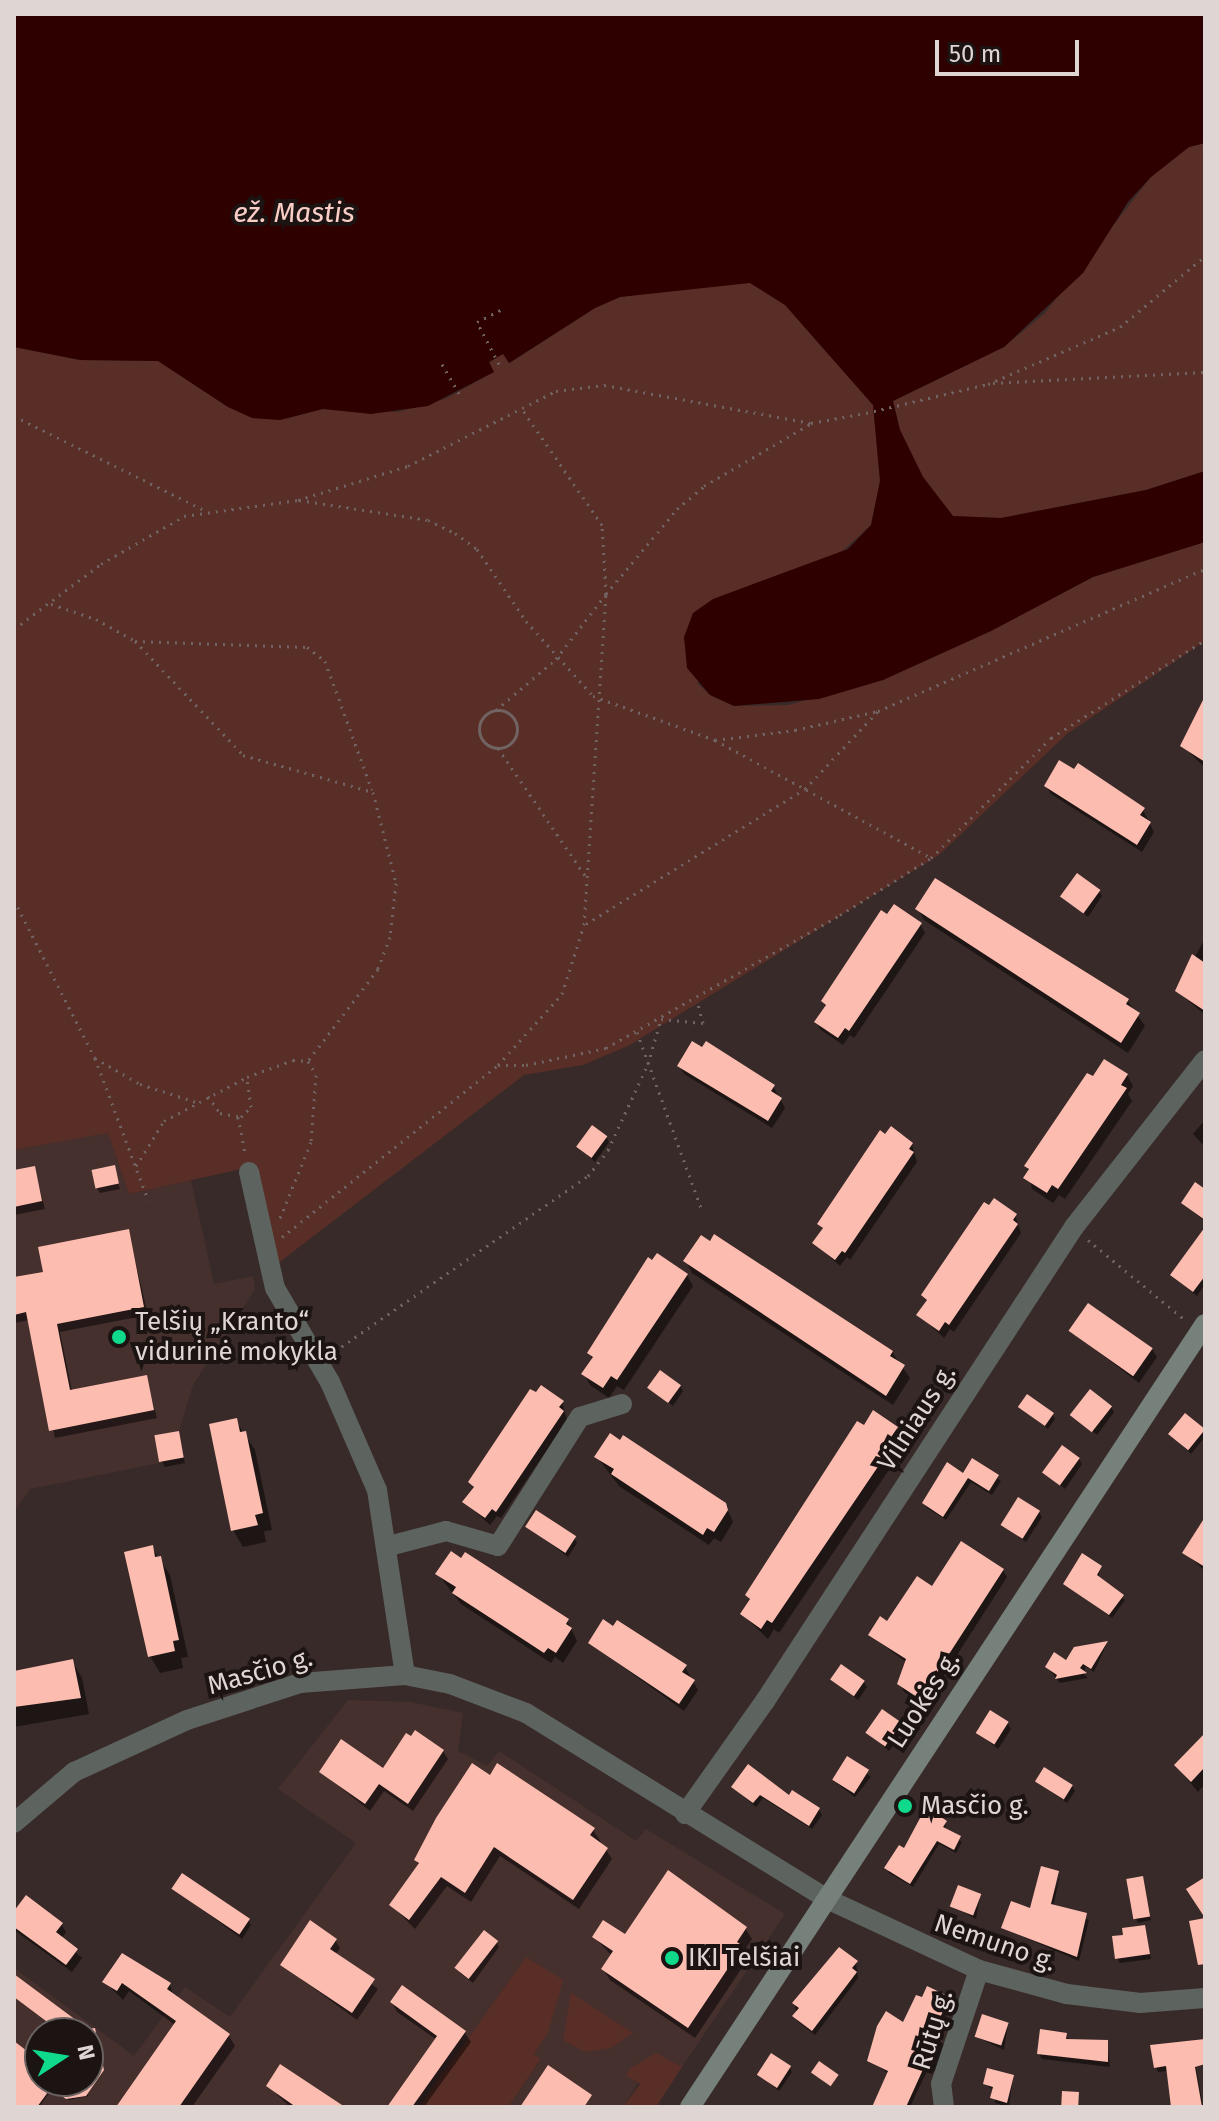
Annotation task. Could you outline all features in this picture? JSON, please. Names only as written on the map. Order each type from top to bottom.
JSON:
[{"type":"main road","name":"Luokės g.","points":[[690,2107],[1202,1328]]},
{"type":"street","name":"Vilniaus g.","points":[[685,1814],[765,1701],[1074,1227],[1205,1060]]},
{"type":"street","points":[[249,1172],[269,1246],[275,1288],[320,1363],[366,1456],[389,1546],[405,1675]]},
{"type":"street","points":[[389,1546],[446,1531],[498,1546],[580,1417],[622,1404]]},
{"type":"street","name":"Masčio g.","points":[[14,1823],[74,1772],[187,1720],[300,1683],[405,1675],[497,1698],[827,1899]]},
{"type":"street","name":"Nemuno g.","points":[[827,1899],[979,1970],[1067,1994],[1140,2003],[1205,1998]]},
{"type":"street","name":"Rūtų g.","points":[[944,2107],[941,2084],[979,1970]]},
{"type":"path","points":[[496,710],[511,715],[516,726],[510,744],[498,748],[486,744],[479,727],[484,716],[496,710],[556,659],[677,509],[704,486],[811,423],[902,406],[988,384],[1120,327],[1205,256]]},
{"type":"path","points":[[499,364],[477,322],[504,308]]},
{"type":"path","points":[[442,364],[459,394]]},
{"type":"path","points":[[988,384],[1205,372]]},
{"type":"path","points":[[14,629],[51,604],[76,580],[142,538],[206,511],[298,500],[408,466],[556,391],[604,385],[811,423]]},
{"type":"path","points":[[269,1246],[498,1065],[562,994],[584,925],[603,701],[606,594],[602,525],[522,409]]},
{"type":"path","points":[[14,416],[206,511]]},
{"type":"path","points":[[298,500],[413,517],[455,533],[477,549],[556,659],[603,701],[715,740],[931,858]]},
{"type":"path","points":[[715,740],[795,730],[878,711],[1205,569]]},
{"type":"path","points":[[51,604],[74,609],[135,641],[243,755],[373,792]]},
{"type":"path","points":[[498,1065],[575,1057],[637,1032],[697,1000],[931,858],[1051,738],[1205,640]]},
{"type":"path","points":[[135,641],[307,647],[325,661],[373,792],[396,883],[390,937],[378,969],[308,1061]]},
{"type":"path","points":[[584,925],[805,789],[878,711]]},
{"type":"path","points":[[498,748],[588,881]]},
{"type":"path","points":[[14,900],[95,1058],[148,1200]]},
{"type":"path","points":[[697,1000],[703,1023]]},
{"type":"path","points":[[661,1019],[709,1026]]},
{"type":"path","points":[[320,1363],[393,1307],[588,1176],[608,1150],[648,1064],[661,1019]]},
{"type":"path","points":[[637,1032],[701,1208]]},
{"type":"path","points":[[95,1058],[140,1084],[196,1102]]},
{"type":"path","points":[[136,1166],[164,1121],[247,1077],[293,1060],[308,1061]]},
{"type":"path","points":[[269,1246],[311,1142],[316,1075],[308,1061]]},
{"type":"path","points":[[238,1117],[251,1107],[247,1077]]},
{"type":"path","points":[[208,1096],[220,1113],[238,1117]]},
{"type":"path","points":[[238,1117],[249,1172]]},
{"type":"path","points":[[1074,1227],[1202,1328]]},
{"type":"shaded area","points":[[1205,143],[1205,471],[1146,490],[1001,518],[953,516],[923,477],[900,430],[893,401],[1004,347],[1045,313],[1151,177],[1189,147]]},
{"type":"shaded area","points":[[726,283],[750,283],[785,305],[873,405],[880,481],[871,525],[697,683],[710,695],[734,706],[788,705],[883,680],[991,631],[1093,577],[1205,542],[1205,641],[1067,734],[939,855],[628,1046],[583,1065],[524,1075],[264,1274],[241,1169],[129,1194],[108,1133],[14,1150],[14,347],[80,360],[158,361],[228,407],[280,420],[323,409],[398,412],[445,399],[494,372],[489,363],[504,353],[510,363],[595,308],[620,297]]},
{"type":"shaded area","name":"Telšių „Kranto“ vidurinė mokykla","points":[[108,1133],[129,1194],[191,1180],[214,1284],[253,1276],[255,1289],[193,1385],[179,1431],[184,1458],[30,1489],[14,1512],[14,1150]]},
{"type":"shaded area","points":[[348,1700],[410,1702],[463,1713],[458,1751],[487,1766],[499,1751],[636,1841],[646,1829],[785,1914],[682,2067],[656,2054],[623,2107],[508,2107],[541,2060],[534,2054],[548,2033],[526,1957],[419,2107],[14,2107],[14,1968],[81,2017],[24,2017],[24,2097],[104,2097],[104,2034],[134,2056],[185,1987],[230,2017],[356,1843],[278,1789]]},
{"type":"shaded area","points":[[526,1957],[563,1980],[548,2033],[534,2054],[541,2059],[508,2107],[419,2107]]},
{"type":"shaded area","points":[[571,1993],[633,2033],[611,2048],[585,2052],[563,2040]]},
{"type":"shaded area","points":[[656,2053],[682,2067],[656,2107],[623,2107],[640,2084],[626,2075],[631,2068]]},
{"type":"water","name":"ež. Mastis","points":[[14,14],[1205,14],[1205,143],[1189,147],[1151,177],[1128,202],[1083,273],[1004,347],[893,401],[900,430],[923,477],[953,516],[1001,518],[1146,490],[1205,471],[1205,542],[1093,577],[991,631],[883,680],[819,699],[734,706],[710,695],[687,668],[684,637],[693,613],[713,599],[848,549],[871,525],[880,481],[873,405],[785,305],[750,283],[620,297],[595,308],[509,363],[503,354],[489,362],[494,372],[428,406],[371,414],[323,409],[280,420],[252,418],[228,407],[158,361],[80,360],[14,347]]},
{"type":"building","points":[[1205,696],[1205,762],[1180,746]]},
{"type":"building","points":[[1059,760],[1074,769],[1078,763],[1145,808],[1140,815],[1151,822],[1137,845],[1044,786]]},
{"type":"building","points":[[1077,873],[1100,890],[1083,914],[1060,896]]},
{"type":"building","points":[[935,878],[1129,999],[1126,1004],[1140,1013],[1121,1043],[915,909]]},
{"type":"building","points":[[894,904],[922,923],[849,1031],[845,1028],[838,1038],[814,1022],[826,1005],[821,1001],[881,910],[887,914]]},
{"type":"building","points":[[1192,954],[1205,963],[1205,1011],[1175,991]]},
{"type":"building","points":[[692,1041],[702,1047],[706,1041],[775,1085],[771,1091],[782,1098],[768,1121],[677,1066]]},
{"type":"building","points":[[1104,1059],[1128,1074],[1121,1085],[1127,1088],[1058,1189],[1052,1185],[1047,1193],[1023,1178],[1029,1169],[1024,1166],[1087,1073],[1093,1076]]},
{"type":"building","points":[[592,1125],[607,1136],[592,1158],[576,1147]]},
{"type":"building","points":[[891,1126],[913,1143],[909,1149],[914,1152],[845,1253],[842,1251],[835,1260],[812,1243],[823,1228],[817,1224],[880,1130],[885,1134]]},
{"type":"building","points":[[115,1165],[119,1184],[95,1189],[92,1170]]},
{"type":"building","points":[[35,1166],[42,1201],[14,1207],[14,1170]]},
{"type":"building","points":[[1195,1182],[1205,1189],[1205,1220],[1181,1203]]},
{"type":"building","points":[[994,1198],[1017,1214],[1013,1220],[1018,1224],[949,1325],[945,1322],[939,1331],[916,1315],[927,1300],[921,1295],[984,1202],[989,1205]]},
{"type":"building","points":[[1205,1227],[1205,1276],[1193,1292],[1170,1275]]},
{"type":"building","points":[[129,1229],[144,1307],[57,1324],[70,1390],[147,1375],[154,1410],[49,1431],[26,1312],[14,1315],[14,1277],[43,1272],[38,1247]]},
{"type":"building","points":[[714,1234],[893,1351],[890,1356],[905,1365],[886,1396],[683,1261],[701,1235],[710,1241]]},
{"type":"building","points":[[657,1253],[688,1274],[617,1380],[611,1376],[603,1388],[581,1374],[593,1357],[587,1353],[648,1257],[652,1260]]},
{"type":"building","points":[[1088,1303],[1153,1348],[1133,1376],[1068,1331]]},
{"type":"building","points":[[660,1370],[681,1385],[668,1403],[647,1388]]},
{"type":"building","points":[[541,1385],[564,1401],[559,1407],[564,1411],[496,1512],[492,1509],[485,1518],[462,1502],[474,1487],[468,1482],[530,1389],[536,1392]]},
{"type":"building","points":[[1090,1389],[1112,1406],[1092,1432],[1070,1415]]},
{"type":"building","points":[[1027,1394],[1054,1413],[1045,1426],[1018,1407]]},
{"type":"building","points":[[873,1410],[898,1427],[889,1440],[894,1443],[772,1623],[767,1620],[761,1629],[740,1614],[750,1599],[745,1595],[857,1421],[864,1425]]},
{"type":"building","points":[[1185,1413],[1205,1429],[1188,1450],[1168,1434]]},
{"type":"building","points":[[237,1418],[240,1432],[246,1431],[263,1513],[255,1515],[258,1525],[231,1531],[209,1424]]},
{"type":"building","points":[[179,1431],[184,1458],[159,1462],[154,1435]]},
{"type":"building","points":[[610,1433],[620,1440],[623,1435],[726,1503],[728,1510],[714,1532],[707,1528],[703,1535],[611,1474],[614,1469],[594,1457]]},
{"type":"building","points":[[1062,1445],[1080,1458],[1060,1485],[1042,1473]]},
{"type":"building","points":[[972,1458],[999,1475],[989,1491],[968,1478],[943,1517],[922,1503],[947,1462],[963,1473]]},
{"type":"building","points":[[1018,1497],[1040,1511],[1023,1539],[1001,1525]]},
{"type":"building","points":[[536,1510],[576,1536],[565,1553],[525,1527]]},
{"type":"building","points":[[1205,1517],[1205,1567],[1182,1553]]},
{"type":"building","points":[[961,1541],[1004,1569],[920,1699],[897,1684],[906,1659],[868,1635],[880,1616],[887,1621],[917,1576],[932,1586]]},
{"type":"building","points":[[153,1545],[155,1557],[161,1556],[179,1640],[173,1641],[175,1651],[148,1657],[124,1552]]},
{"type":"building","points":[[451,1551],[461,1558],[465,1552],[569,1619],[566,1624],[572,1628],[556,1653],[548,1648],[544,1653],[452,1593],[456,1587],[435,1574]]},
{"type":"building","points":[[1082,1553],[1102,1566],[1097,1575],[1124,1595],[1109,1615],[1063,1584]]},
{"type":"building","points":[[603,1619],[613,1626],[617,1620],[687,1665],[682,1672],[695,1680],[679,1704],[588,1643]]},
{"type":"building","points":[[1108,1641],[1091,1669],[1083,1664],[1080,1668],[1087,1673],[1055,1679],[1057,1675],[1045,1667],[1054,1652],[1066,1660],[1074,1647]]},
{"type":"building","points":[[73,1659],[81,1698],[14,1707],[14,1671]]},
{"type":"building","points":[[841,1664],[865,1681],[854,1696],[830,1680]]},
{"type":"building","points":[[882,1709],[902,1723],[885,1747],[865,1733]]},
{"type":"building","points":[[990,1710],[1009,1722],[994,1745],[976,1733]]},
{"type":"building","points":[[415,1730],[444,1750],[408,1804],[379,1784],[365,1804],[319,1772],[341,1739],[383,1768],[406,1733],[411,1736]]},
{"type":"building","points":[[1205,1733],[1205,1767],[1191,1782],[1174,1765]]},
{"type":"building","points":[[847,1756],[869,1770],[854,1794],[832,1780]]},
{"type":"building","points":[[472,1763],[490,1775],[497,1763],[595,1828],[590,1835],[608,1848],[573,1900],[494,1847],[465,1893],[441,1877],[409,1920],[389,1905],[419,1863],[414,1860],[436,1818]]},
{"type":"building","points":[[748,1764],[789,1795],[792,1790],[820,1808],[809,1826],[760,1795],[753,1803],[731,1787]]},
{"type":"building","points":[[1044,1767],[1073,1785],[1064,1799],[1035,1781]]},
{"type":"building","points":[[926,1807],[947,1821],[943,1827],[961,1836],[954,1850],[937,1841],[910,1884],[884,1868],[899,1845],[904,1848]]},
{"type":"building","points":[[1041,1866],[1059,1871],[1051,1904],[1087,1913],[1077,1957],[1001,1928],[1011,1901],[1030,1908]]},
{"type":"building","name":"IKI Telšiai","points":[[668,1870],[747,1927],[737,1942],[743,1946],[688,2028],[601,1969],[613,1951],[592,1937],[603,1920],[625,1934]]},
{"type":"building","points":[[182,1873],[250,1919],[239,1935],[171,1889]]},
{"type":"building","points":[[1143,1876],[1150,1916],[1133,1919],[1126,1879]]},
{"type":"building","points":[[1205,1877],[1205,1918],[1186,1889]]},
{"type":"building","points":[[958,1885],[981,1894],[973,1915],[950,1906]]},
{"type":"building","points":[[26,1895],[63,1923],[56,1932],[78,1949],[66,1965],[14,1927],[14,1911]]},
{"type":"building","points":[[1205,1918],[1205,1964],[1198,1965],[1189,1921]]},
{"type":"building","points":[[310,1920],[337,1939],[330,1949],[375,1979],[352,2013],[280,1965]]},
{"type":"building","points":[[1145,1925],[1150,1954],[1115,1959],[1112,1936],[1123,1935],[1122,1928]]},
{"type":"building","points":[[484,1930],[498,1941],[469,1979],[454,1968]]},
{"type":"building","points":[[839,1947],[858,1961],[852,1968],[857,1972],[812,2031],[792,2016],[799,2008],[792,2003]]},
{"type":"building","points":[[122,1953],[171,1983],[167,1989],[230,2034],[179,2107],[116,2107],[176,2021],[122,1983],[117,1991],[102,1982]]},
{"type":"building","points":[[14,1974],[72,2017],[41,2017],[14,1997]]},
{"type":"building","points":[[402,1985],[466,2031],[412,2107],[387,2107],[437,2036],[390,2002]]},
{"type":"building","points":[[927,1986],[950,1997],[932,2034],[942,2039],[932,2069],[925,2065],[906,2107],[872,2107],[888,2071],[867,2061],[877,2026],[886,2011],[903,2022],[916,1995],[922,1997]]},
{"type":"building","points":[[982,2014],[1009,2023],[1001,2045],[975,2037]]},
{"type":"building","points":[[1040,2029],[1067,2033],[1066,2039],[1108,2040],[1108,2062],[1037,2054]]},
{"type":"building","points":[[1205,2039],[1205,2064],[1195,2067],[1202,2107],[1171,2107],[1166,2066],[1154,2068],[1150,2045]]},
{"type":"building","points":[[14,2041],[24,2049],[24,2097],[44,2097],[37,2107],[14,2107]]},
{"type":"building","points":[[771,2053],[791,2066],[777,2088],[757,2075]]},
{"type":"building","points":[[819,2061],[839,2075],[831,2086],[811,2072]]},
{"type":"building","points":[[280,2064],[345,2107],[296,2107],[266,2086]]},
{"type":"building","points":[[548,2065],[592,2095],[584,2107],[520,2107]]},
{"type":"building","points":[[987,2068],[1014,2075],[1007,2103],[990,2098],[993,2087],[983,2084]]},
{"type":"building","points":[[1062,2091],[1079,2092],[1078,2107],[1061,2107]]},
{"type":"place","name":"Telšių „Kranto“ vidurinė mokykla","points":[[119,1337]]},
{"type":"place","name":"Masčio g.","points":[[905,1806]]},
{"type":"place","name":"IKI Telšiai","points":[[672,1958]]}]
